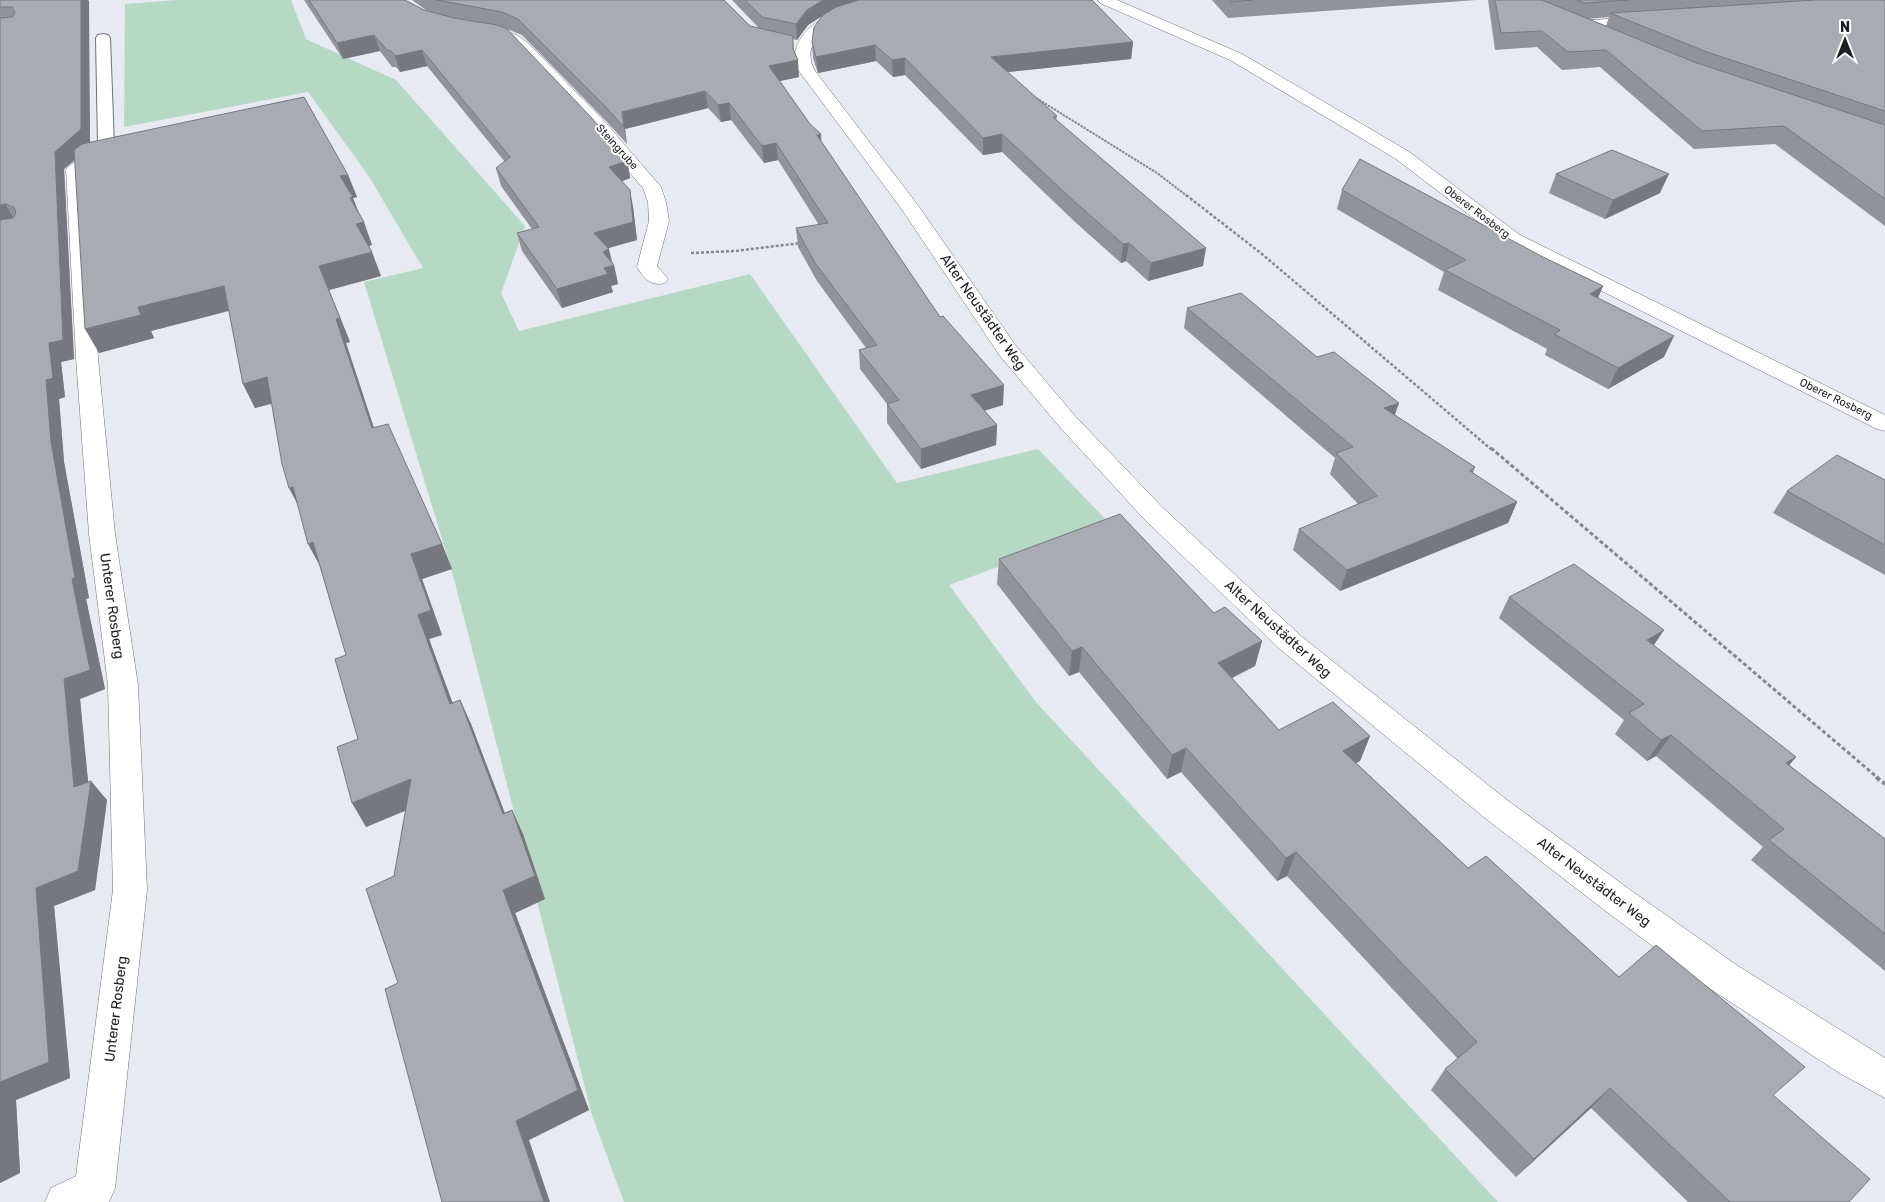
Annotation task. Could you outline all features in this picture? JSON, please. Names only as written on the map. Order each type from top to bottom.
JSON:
[{"type":"street","name":"Oberer Rosberg","points":[[1105,0],[1236,57],[1402,155],[1513,239],[1885,424]]},
{"type":"street","points":[[785,44],[803,48],[817,28],[832,19],[858,9]]},
{"type":"street","points":[[1556,18],[1610,40]]},
{"type":"street","points":[[1573,25],[1662,20]]},
{"type":"street","name":"Steingrube","points":[[470,28],[516,40],[600,128],[652,187],[657,202],[659,221],[647,267],[658,279]]},
{"type":"street","name":"Alter Neustädter Weg","points":[[803,48],[803,62],[823,96],[838,112],[910,208],[1008,351],[1066,421],[1160,520],[1291,643],[1496,809],[1725,978],[1885,1079]]},
{"type":"street","name":"Unterer Rosberg","points":[[84,1197],[130,890],[123,685],[102,534],[87,358],[75,169],[106,145]]},
{"type":"lane","name":"Unterer Rosberg","points":[[103,38],[106,145]]},
{"type":"path","points":[[1033,96],[1157,173],[1262,254],[1885,784]]},
{"type":"path","points":[[688,253],[735,251],[806,242]]},
{"type":"green space","points":[[177,0],[291,0],[306,39],[396,80],[525,226],[501,293],[519,331],[750,274],[897,483],[1038,449],[1111,525],[949,585],[1036,702],[1498,1202],[624,1202],[592,1115],[453,575],[364,282],[423,268],[368,175],[308,92],[124,127],[125,4]]},
{"type":"building","points":[[0,0],[81,0],[81,129],[55,152],[63,340],[49,343],[53,378],[46,380],[51,442],[75,578],[72,579],[90,670],[64,679],[74,787],[91,781],[78,871],[36,888],[49,1062],[0,1082],[0,220],[13,218],[16,213],[14,207],[5,204],[0,205],[0,18],[12,17],[15,13],[12,7],[0,7]]},
{"type":"building","points":[[309,0],[405,0],[424,10],[506,28],[627,158],[627,161],[609,167],[630,190],[633,222],[594,233],[609,249],[603,252],[614,265],[604,268],[608,274],[557,289],[517,233],[539,227],[496,168],[510,157],[422,50],[395,56],[374,35],[337,43]]},
{"type":"building","points":[[437,0],[724,0],[750,26],[793,36],[793,49],[798,60],[769,66],[810,124],[821,134],[817,135],[940,317],[943,316],[1004,385],[971,395],[997,425],[921,449],[887,404],[899,400],[859,350],[877,345],[815,263],[796,228],[828,223],[776,143],[762,146],[729,103],[718,105],[705,91],[622,112],[624,127],[518,19],[502,12]]},
{"type":"building","points":[[745,0],[823,0],[807,10],[796,24],[762,17]]},
{"type":"building","points":[[859,0],[1092,0],[1133,42],[991,57],[1057,116],[1053,117],[1206,248],[1151,263],[1129,243],[1123,244],[1002,134],[983,138],[905,58],[892,60],[875,45],[816,57],[812,42],[814,27],[823,15],[836,7]]},
{"type":"building","points":[[1230,0],[1253,0],[1231,2]]},
{"type":"building","points":[[1495,0],[1542,0],[1694,62],[1885,125],[1885,199],[1784,126],[1702,131],[1606,50],[1568,52],[1542,31],[1501,33]]},
{"type":"building","points":[[1577,0],[1629,0],[1584,3]]},
{"type":"building","points":[[1816,0],[1885,0],[1885,111],[1707,52],[1610,13]]},
{"type":"building","points":[[304,97],[348,175],[340,176],[353,197],[350,198],[364,222],[356,224],[372,252],[319,266],[340,318],[336,319],[372,428],[388,424],[442,544],[411,554],[431,610],[418,615],[450,704],[460,700],[503,814],[512,810],[535,876],[503,890],[578,1090],[516,1121],[544,1202],[442,1202],[385,989],[398,983],[366,889],[394,876],[411,779],[352,803],[337,747],[358,739],[335,659],[346,655],[313,542],[308,544],[293,487],[289,488],[282,464],[267,377],[243,384],[224,286],[138,307],[141,315],[85,329],[74,150],[82,144]]},
{"type":"building","points":[[1612,150],[1669,174],[1613,200],[1556,174]]},
{"type":"building","points":[[1360,159],[1543,257],[1603,286],[1590,294],[1674,336],[1618,368],[1554,334],[1560,330],[1445,270],[1466,260],[1342,190]]},
{"type":"building","points":[[1241,293],[1317,357],[1334,352],[1399,403],[1384,408],[1475,467],[1470,471],[1517,502],[1347,570],[1299,529],[1377,496],[1336,453],[1353,447],[1187,308]]},
{"type":"building","points":[[1837,455],[1885,480],[1885,545],[1787,491]]},
{"type":"building","points":[[1120,514],[1214,613],[1225,607],[1262,641],[1218,663],[1279,730],[1333,702],[1370,736],[1343,751],[1468,868],[1486,856],[1619,977],[1656,945],[1805,1067],[1773,1095],[1870,1179],[1849,1202],[1730,1202],[1610,1088],[1534,1159],[1445,1069],[1477,1042],[1296,852],[1286,858],[1186,748],[1172,755],[1082,647],[1072,651],[999,559]]},
{"type":"building","points":[[1574,564],[1664,630],[1647,640],[1796,757],[1786,763],[1885,839],[1885,934],[1769,840],[1784,829],[1671,735],[1661,740],[1629,713],[1644,704],[1509,597]]}]
